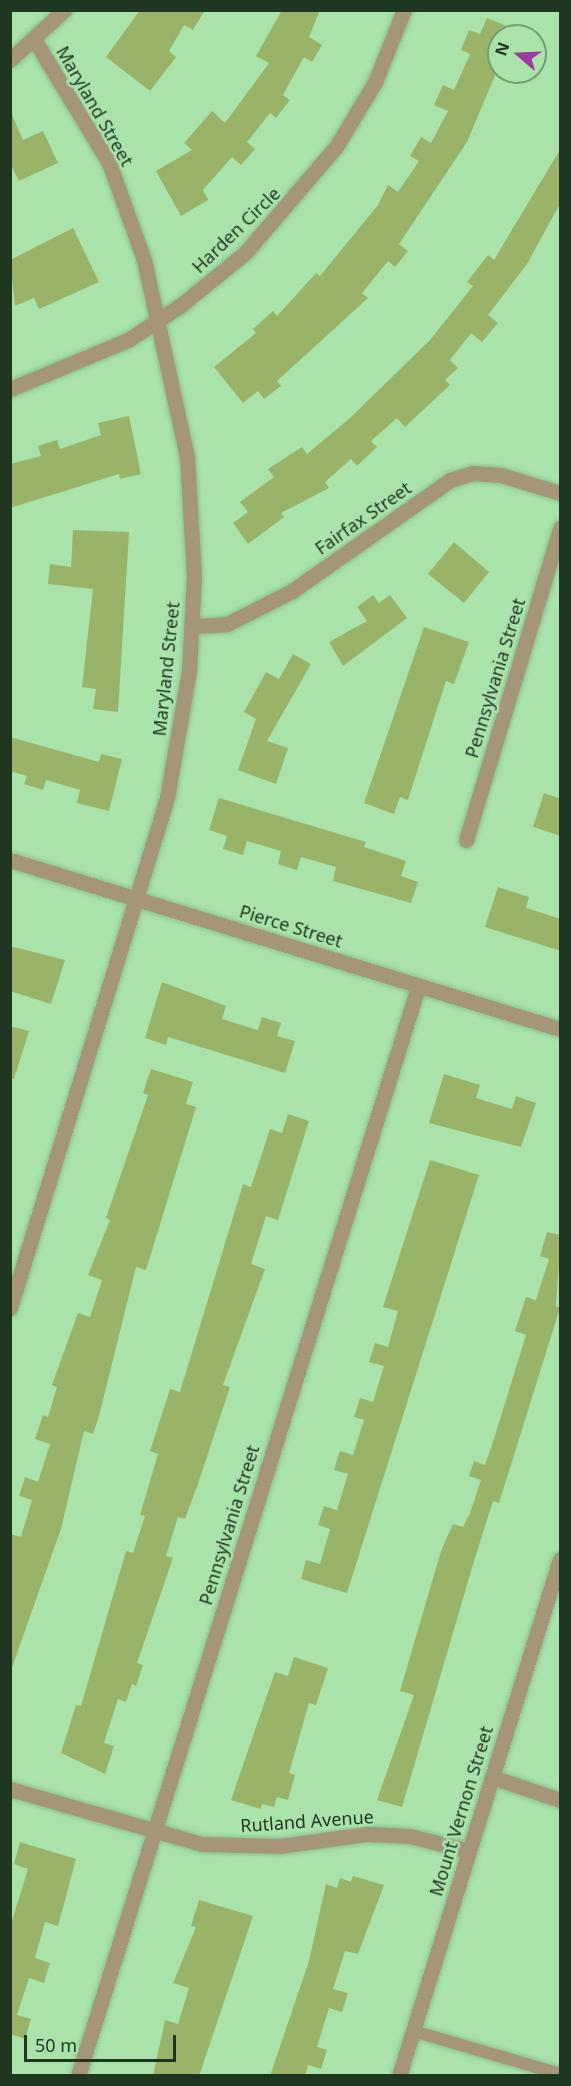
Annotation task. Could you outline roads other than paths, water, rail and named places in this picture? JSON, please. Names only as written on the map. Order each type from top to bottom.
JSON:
[{"type":"street","points":[[10,60],[34,41],[64,10]]},
{"type":"street","name":"Harden Circle","points":[[10,389],[81,362],[160,320],[245,253],[310,182],[357,115],[404,10]]},
{"type":"street","name":"Maryland Street","points":[[10,1308],[138,898],[176,760],[193,626],[190,484],[160,320],[109,163],[34,41]]},
{"type":"street","name":"Fairfax Street","points":[[193,626],[227,624],[292,591],[450,480],[473,473],[501,475],[561,493]]},
{"type":"street","name":"Pennsylvania Street","points":[[466,840],[561,528]]},
{"type":"street","name":"Pierce Street","points":[[10,860],[561,1029]]},
{"type":"street","name":"Pennsylvania Street","points":[[78,2076],[418,987]]},
{"type":"street","name":"Mount Vernon Street","points":[[399,2076],[561,1559]]},
{"type":"street","points":[[492,1778],[561,1800]]},
{"type":"street","name":"Rutland Avenue","points":[[10,1789],[153,1834],[255,1847],[399,1836],[469,1851]]},
{"type":"lane","points":[[413,2031],[561,2074]]}]
